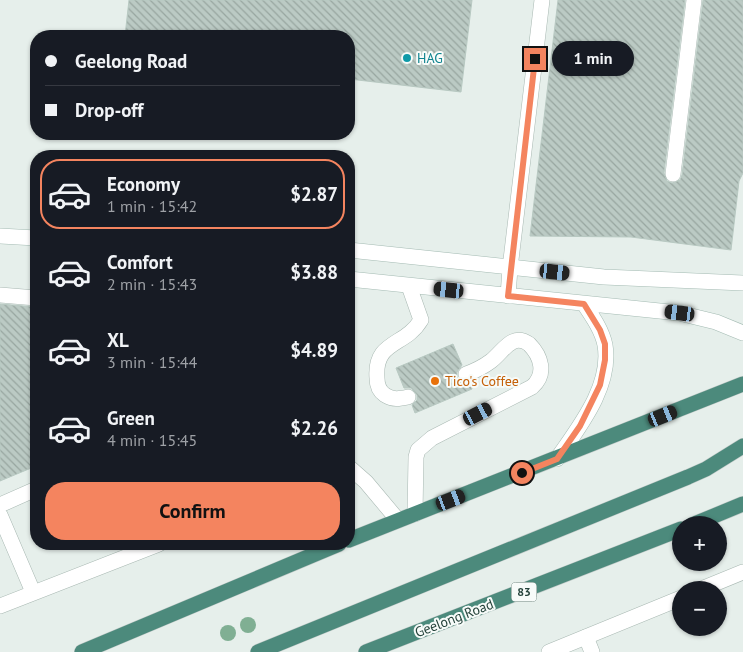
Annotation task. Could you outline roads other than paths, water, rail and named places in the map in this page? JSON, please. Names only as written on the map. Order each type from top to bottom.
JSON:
[{"type":"highway","points":[[355,537],[743,384]]},
{"type":"highway","points":[[258,652],[688,477],[743,446]]},
{"type":"highway","points":[[714,516],[743,504]]},
{"type":"highway","name":"Geelong Road","points":[[366,652],[672,533]]},
{"type":"highway","points":[[82,652],[325,550]]},
{"type":"main road","points":[[508,296],[542,0]]},
{"type":"main road","points":[[673,174],[694,0]]},
{"type":"main road","points":[[0,236],[30,238]]},
{"type":"main road","points":[[355,251],[604,277],[743,283]]},
{"type":"main road","points":[[355,280],[691,315],[743,333]]},
{"type":"main road","points":[[408,397],[394,399],[381,392],[376,370],[381,353],[410,334],[421,320],[409,286]]},
{"type":"main road","points":[[0,295],[30,298]]},
{"type":"main road","points":[[557,459],[593,403],[604,369],[606,352],[603,337],[584,304]]},
{"type":"main road","points":[[415,514],[415,461],[421,447],[432,438],[532,387],[540,377],[541,362],[529,344],[515,340],[509,343],[488,363],[466,374]]},
{"type":"main road","points":[[355,472],[366,482],[398,519]]},
{"type":"main road","points":[[0,505],[30,492]]},
{"type":"main road","points":[[0,514],[33,592]]},
{"type":"main road","points":[[0,606],[143,550]]},
{"type":"main road","points":[[721,581],[743,572]]},
{"type":"main road","points":[[549,652],[672,602]]},
{"type":"main road","points":[[586,637],[592,652]]},
{"type":"place","name":"HAG","points":[[407,58]]},
{"type":"place","name":"Tico's Coffee","points":[[435,381]]}]
